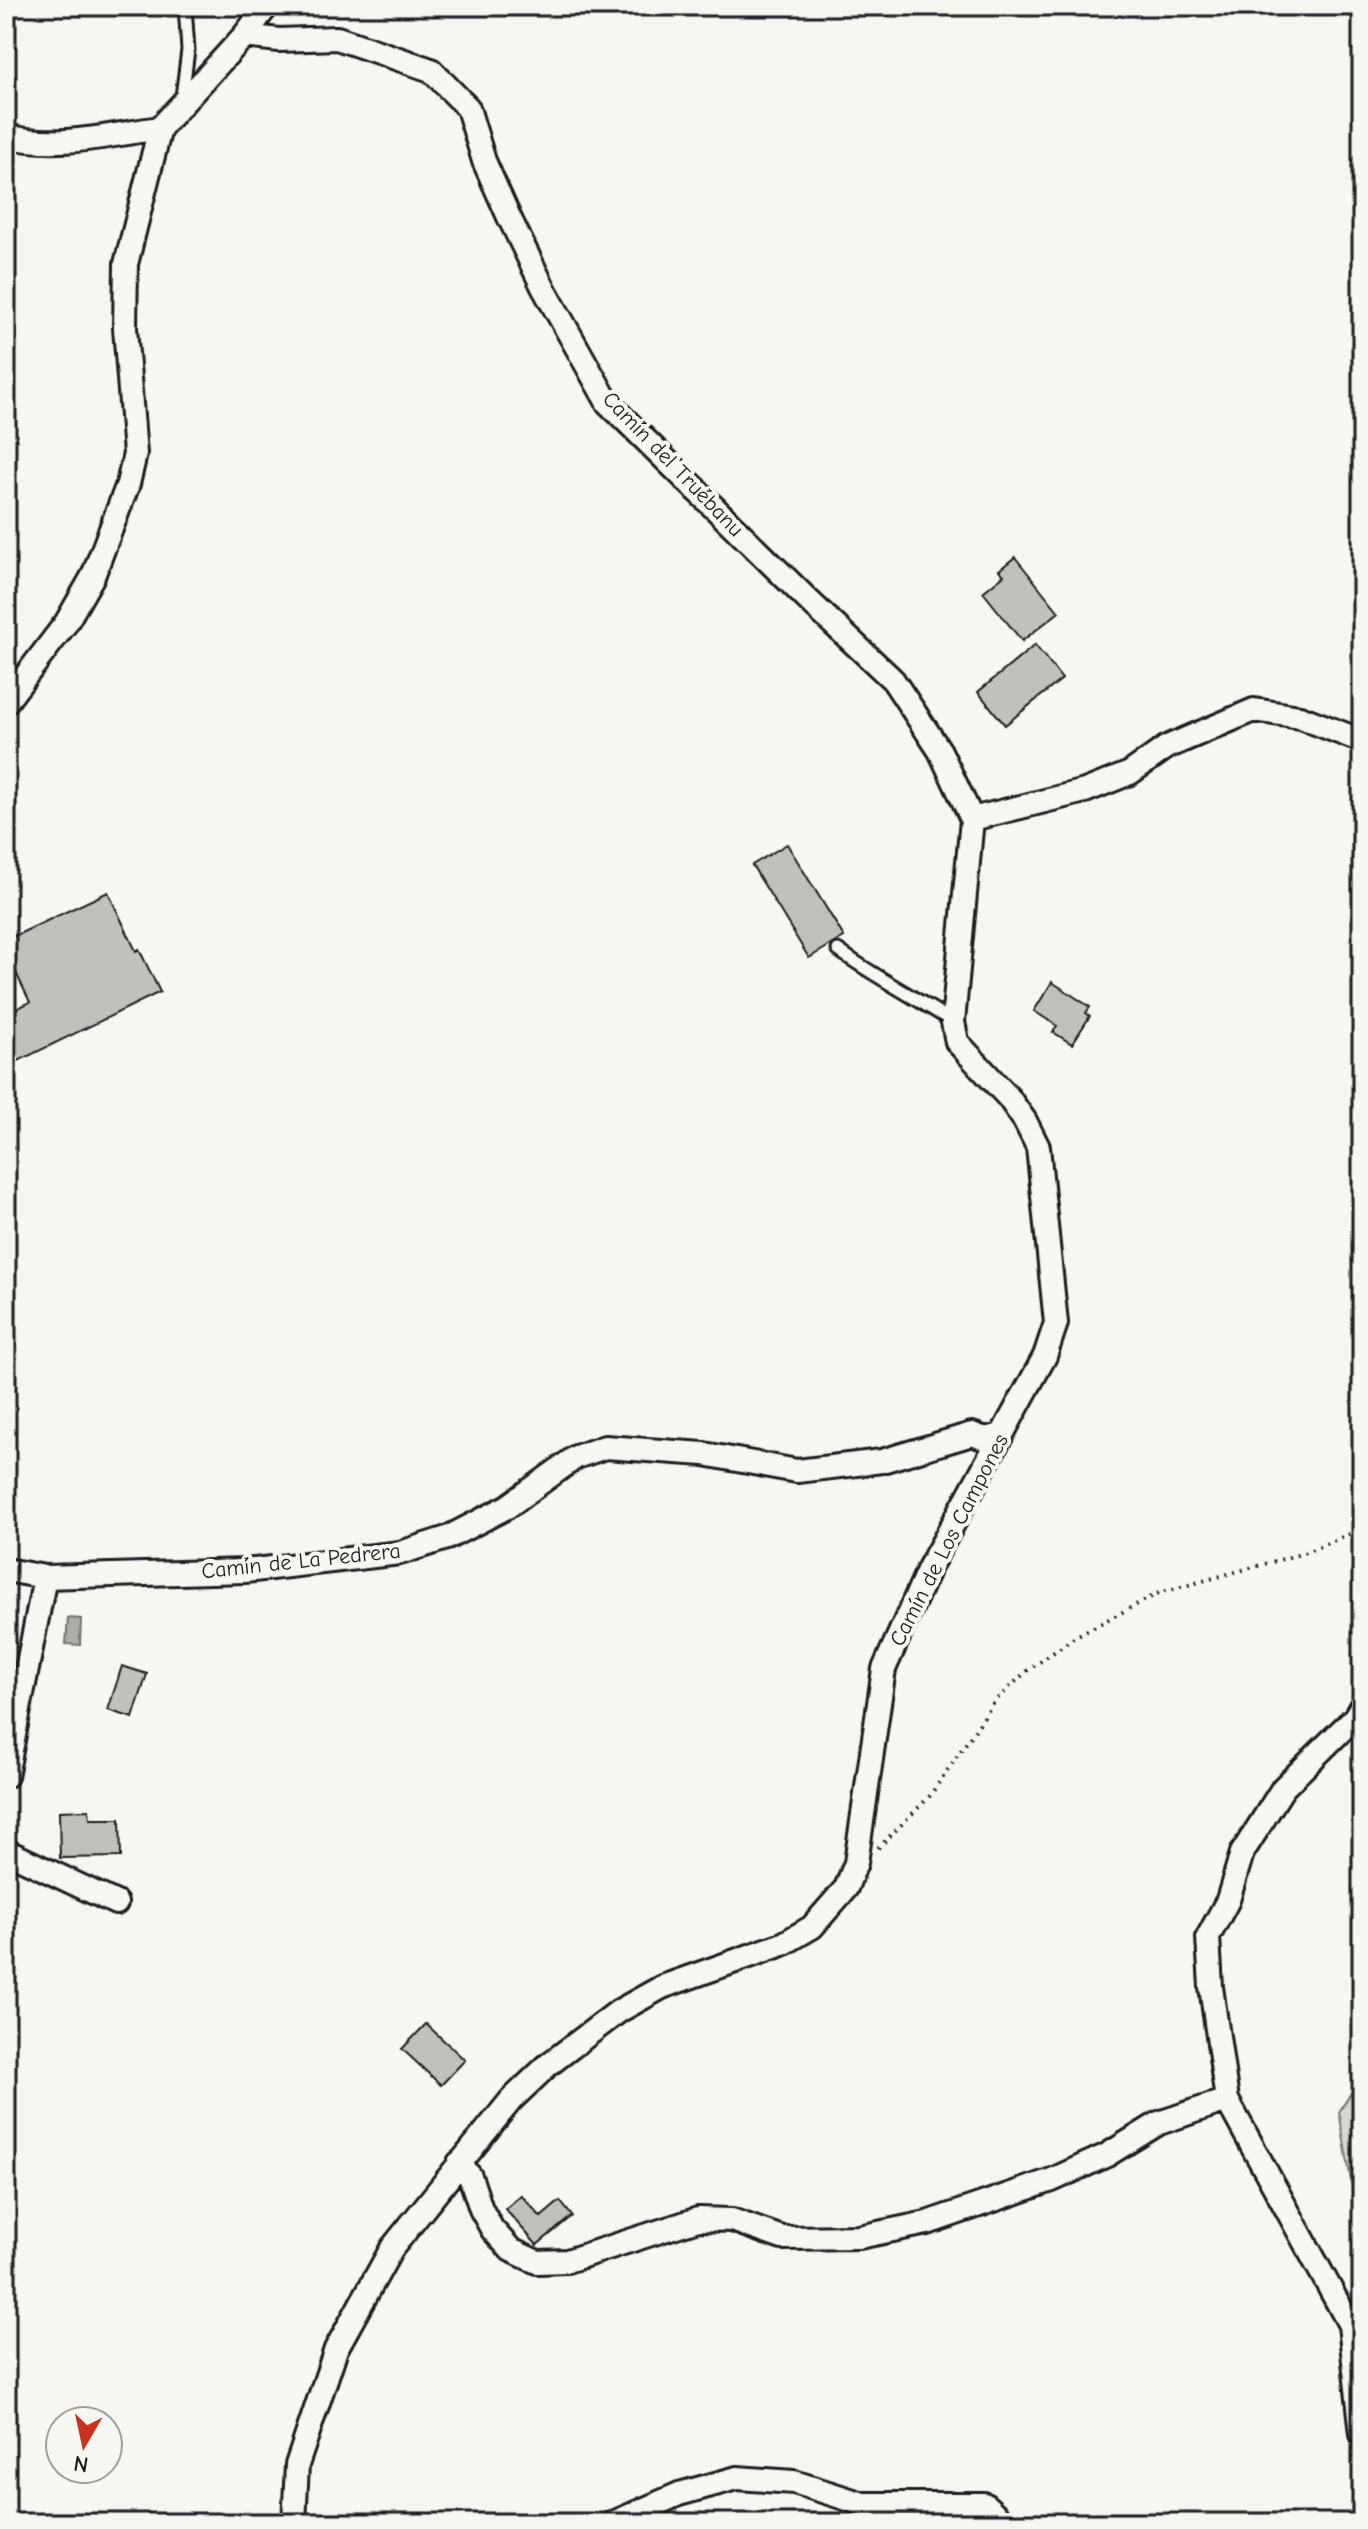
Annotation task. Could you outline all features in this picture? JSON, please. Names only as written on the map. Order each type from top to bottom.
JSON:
[{"type":"street","points":[[6,702],[66,623],[93,576],[128,484],[135,454],[125,328],[126,264],[160,128],[244,36],[267,6]]},
{"type":"street","name":"Camín del Truébanu","points":[[244,36],[279,40],[337,38],[431,70],[468,108],[484,161],[509,217],[543,287],[608,403],[893,680],[940,751],[972,819]]},
{"type":"street","points":[[6,136],[28,141],[92,140],[160,128]]},
{"type":"street","points":[[953,1022],[972,819],[1085,791],[1130,773],[1167,747],[1254,710],[1300,717],[1362,741]]},
{"type":"street","name":"Camín de Los Campones","points":[[294,2523],[297,2465],[336,2349],[392,2248],[511,2100],[548,2065],[619,2011],[662,1987],[783,1944],[812,1927],[846,1888],[856,1863],[884,1669],[929,1568],[1045,1356],[1056,1323],[1038,1147],[1009,1098],[957,1042],[953,1022]]},
{"type":"street","name":"Camín de La Pedrera","points":[[6,1570],[45,1577],[245,1571],[400,1553],[447,1538],[507,1507],[576,1457],[605,1447],[704,1454],[797,1471],[882,1461],[972,1434],[986,1439],[1002,1435]]},
{"type":"street","points":[[6,1776],[45,1577]]},
{"type":"street","points":[[1362,1705],[1355,1717],[1283,1788],[1242,1853],[1228,1900],[1208,1937],[1211,1987],[1227,2100],[1350,2325],[1362,2434]]},
{"type":"street","points":[[6,1851],[116,1903]]},
{"type":"street","points":[[459,2163],[470,2176],[481,2209],[492,2229],[511,2250],[537,2262],[567,2261],[698,2219],[732,2220],[782,2238],[859,2237],[927,2223],[1052,2180],[1107,2155],[1159,2123],[1227,2100]]},
{"type":"street","points":[[613,2523],[679,2494],[737,2478],[794,2482],[863,2504],[984,2504],[1005,2523]]},
{"type":"lane","points":[[182,102],[188,50],[185,6]]},
{"type":"lane","points":[[838,950],[877,978],[953,1022]]},
{"type":"path","points":[[856,1863],[881,1846],[929,1797],[995,1701],[1027,1671],[1078,1635],[1159,1593],[1301,1554],[1362,1529]]},
{"type":"shaded area","points":[[68,1618],[81,1619],[80,1645],[66,1644]]},
{"type":"shaded area","points":[[1362,2075],[1362,2244],[1339,2112]]},
{"type":"building","points":[[1015,557],[1059,612],[1022,641],[983,592],[1004,575],[999,570]]},
{"type":"building","points":[[1035,645],[1062,679],[1005,725],[978,692]]},
{"type":"building","points":[[787,844],[844,937],[809,958],[752,865]]},
{"type":"building","points":[[108,892],[160,992],[6,1067],[6,1014],[30,1002],[6,952],[6,940]]},
{"type":"building","points":[[1052,982],[1090,1007],[1086,1013],[1090,1016],[1072,1044],[1053,1032],[1057,1026],[1034,1011]]},
{"type":"building","points":[[122,1666],[147,1674],[133,1718],[108,1710]]},
{"type":"building","points":[[89,1810],[90,1819],[120,1819],[121,1857],[60,1858],[59,1811]]},
{"type":"building","points":[[426,2024],[465,2060],[441,2085],[402,2049]]},
{"type":"building","points":[[521,2195],[541,2217],[560,2201],[572,2216],[537,2245],[505,2209]]}]
